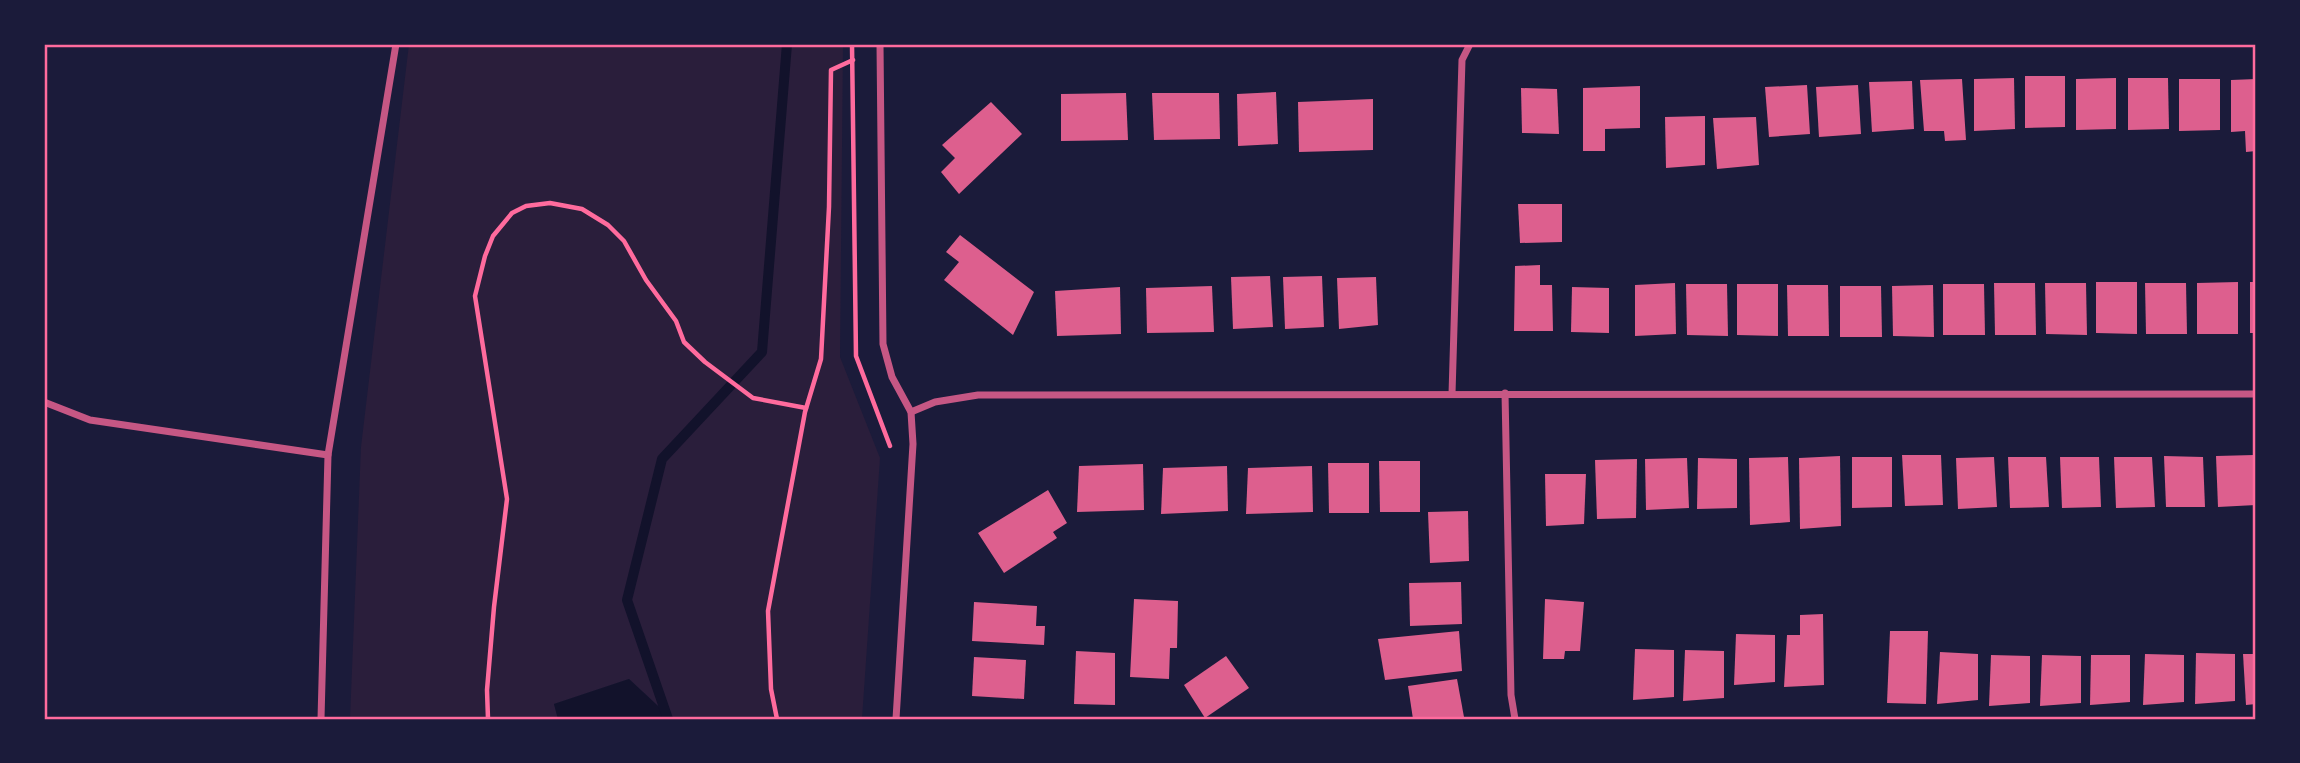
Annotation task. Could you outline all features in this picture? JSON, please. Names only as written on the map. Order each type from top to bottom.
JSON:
[{"type":"street","points":[[321,719],[328,455],[396,44]]},
{"type":"street","points":[[880,44],[883,344],[892,377],[911,412],[914,444],[896,719]]},
{"type":"street","points":[[1452,394],[1462,60],[1470,44]]},
{"type":"street","points":[[1506,393],[1511,695],[1515,719]]},
{"type":"street","points":[[911,412],[935,402],[978,395],[2256,394]]},
{"type":"street","points":[[44,402],[90,420],[328,455]]},
{"type":"path","points":[[852,44],[856,356],[890,444],[889,458]]},
{"type":"path","points":[[777,719],[771,690],[768,611],[806,408],[822,345],[830,207],[831,70],[853,60]]},
{"type":"path","points":[[488,719],[487,690],[494,607],[507,499],[475,296],[479,273],[493,236],[512,213],[526,206],[550,203],[582,209],[608,225],[624,242],[646,280],[676,321],[684,342],[754,398],[771,404],[806,408]]},
{"type":"shaded area","points":[[409,44],[843,44],[840,357],[880,458],[862,719],[672,719],[629,679],[554,704],[558,719],[350,719],[361,447]]},
{"type":"shaded area","points":[[629,679],[672,719],[558,719],[554,704]]},
{"type":"building","points":[[2025,76],[2065,76],[2065,127],[2025,128]]},
{"type":"building","points":[[2014,78],[2015,129],[1974,131],[1974,79]]},
{"type":"building","points":[[2116,78],[2116,129],[2076,130],[2076,79]]},
{"type":"building","points":[[2128,78],[2168,78],[2169,129],[2128,130]]},
{"type":"building","points":[[1962,79],[1966,140],[1945,141],[1944,131],[1924,131],[1920,80]]},
{"type":"building","points":[[2179,79],[2220,79],[2220,130],[2179,131]]},
{"type":"building","points":[[2256,79],[2256,151],[2246,152],[2245,131],[2231,132],[2231,80]]},
{"type":"building","points":[[1912,81],[1914,129],[1872,132],[1869,82]]},
{"type":"building","points":[[1807,85],[1810,134],[1769,137],[1765,87]]},
{"type":"building","points":[[1858,85],[1861,134],[1819,137],[1816,87]]},
{"type":"building","points":[[1640,86],[1640,128],[1605,129],[1605,151],[1583,151],[1583,88]]},
{"type":"building","points":[[1521,88],[1557,89],[1559,134],[1522,133]]},
{"type":"building","points":[[1276,92],[1278,144],[1238,146],[1237,94]]},
{"type":"building","points":[[1126,93],[1128,140],[1061,141],[1061,94]]},
{"type":"building","points":[[1152,93],[1219,93],[1220,139],[1154,140]]},
{"type":"building","points":[[1373,99],[1373,150],[1299,152],[1298,102]]},
{"type":"building","points":[[991,102],[1022,134],[959,194],[941,172],[955,158],[942,145]]},
{"type":"building","points":[[1705,116],[1705,165],[1666,168],[1665,117]]},
{"type":"building","points":[[1756,117],[1759,165],[1717,169],[1713,118]]},
{"type":"building","points":[[1518,204],[1562,204],[1562,242],[1520,243]]},
{"type":"building","points":[[960,235],[1034,292],[1013,335],[944,280],[959,262],[946,252]]},
{"type":"building","points":[[1540,265],[1540,285],[1552,285],[1553,331],[1514,331],[1515,266]]},
{"type":"building","points":[[1270,276],[1273,327],[1233,329],[1231,277]]},
{"type":"building","points":[[1322,276],[1324,327],[1285,329],[1283,277]]},
{"type":"building","points":[[1376,277],[1378,325],[1339,329],[1337,278]]},
{"type":"building","points":[[2096,282],[2137,282],[2137,334],[2096,333]]},
{"type":"building","points":[[2238,282],[2238,334],[2197,334],[2197,283]]},
{"type":"building","points":[[2250,282],[2256,282],[2256,333],[2250,333]]},
{"type":"building","points":[[1675,283],[1676,334],[1635,336],[1635,285]]},
{"type":"building","points":[[1994,283],[2035,283],[2036,335],[1995,335]]},
{"type":"building","points":[[2045,283],[2086,283],[2087,335],[2046,334]]},
{"type":"building","points":[[2145,283],[2186,283],[2187,334],[2146,334]]},
{"type":"building","points":[[1686,284],[1727,284],[1728,336],[1687,335]]},
{"type":"building","points":[[1737,284],[1778,284],[1778,336],[1737,335]]},
{"type":"building","points":[[1943,284],[1984,284],[1985,335],[1943,335]]},
{"type":"building","points":[[1787,285],[1828,285],[1829,336],[1788,336]]},
{"type":"building","points":[[1933,285],[1934,337],[1893,336],[1892,286]]},
{"type":"building","points":[[1212,286],[1214,332],[1147,333],[1146,288]]},
{"type":"building","points":[[1840,286],[1881,286],[1882,337],[1840,337]]},
{"type":"building","points":[[1120,287],[1121,334],[1057,336],[1055,291]]},
{"type":"building","points":[[1572,287],[1609,288],[1609,333],[1571,332]]},
{"type":"building","points":[[1902,455],[1941,455],[1943,505],[1905,506]]},
{"type":"building","points":[[2254,455],[2256,505],[2218,507],[2216,456]]},
{"type":"building","points":[[1840,456],[1841,526],[1800,529],[1799,458]]},
{"type":"building","points":[[2164,456],[2203,457],[2205,507],[2166,507]]},
{"type":"building","points":[[1788,457],[1790,522],[1750,525],[1749,458]]},
{"type":"building","points":[[1852,457],[1892,457],[1892,507],[1852,508]]},
{"type":"building","points":[[1994,457],[1997,507],[1958,509],[1956,458]]},
{"type":"building","points":[[2008,457],[2046,457],[2049,507],[2010,508]]},
{"type":"building","points":[[2060,457],[2099,457],[2101,507],[2062,508]]},
{"type":"building","points":[[2114,457],[2152,457],[2155,507],[2116,508]]},
{"type":"building","points":[[1687,458],[1689,508],[1646,510],[1645,459]]},
{"type":"building","points":[[1698,458],[1737,459],[1737,508],[1697,509]]},
{"type":"building","points":[[1637,459],[1636,518],[1597,519],[1595,460]]},
{"type":"building","points":[[1379,461],[1420,461],[1420,512],[1380,512]]},
{"type":"building","points":[[1328,463],[1369,463],[1369,513],[1329,513]]},
{"type":"building","points":[[1143,464],[1144,510],[1077,512],[1079,466]]},
{"type":"building","points":[[1227,466],[1228,511],[1161,514],[1163,468]]},
{"type":"building","points":[[1312,466],[1313,512],[1246,514],[1248,468]]},
{"type":"building","points":[[1545,474],[1586,474],[1584,524],[1546,526]]},
{"type":"building","points":[[1048,490],[1067,523],[1053,532],[1057,538],[1004,573],[978,533]]},
{"type":"building","points":[[1468,511],[1469,561],[1430,563],[1428,512]]},
{"type":"building","points":[[1461,582],[1462,624],[1410,626],[1409,583]]},
{"type":"building","points":[[1134,599],[1178,601],[1177,648],[1170,648],[1169,679],[1130,677]]},
{"type":"building","points":[[1545,599],[1584,602],[1580,651],[1565,651],[1564,659],[1543,659]]},
{"type":"building","points":[[974,602],[1037,606],[1036,626],[1045,626],[1044,645],[972,641]]},
{"type":"building","points":[[1823,614],[1824,685],[1784,687],[1787,635],[1800,635],[1800,615]]},
{"type":"building","points":[[1459,631],[1462,671],[1385,680],[1378,639]]},
{"type":"building","points":[[1890,631],[1928,631],[1926,704],[1887,703]]},
{"type":"building","points":[[1736,634],[1775,635],[1775,682],[1734,685]]},
{"type":"building","points":[[1635,649],[1674,650],[1674,697],[1633,700]]},
{"type":"building","points":[[1685,650],[1724,651],[1724,698],[1683,701]]},
{"type":"building","points":[[1076,651],[1115,653],[1115,705],[1074,704]]},
{"type":"building","points":[[1940,652],[1978,654],[1978,700],[1937,704]]},
{"type":"building","points":[[2196,653],[2235,654],[2235,701],[2195,704]]},
{"type":"building","points":[[2145,654],[2184,655],[2184,702],[2143,705]]},
{"type":"building","points":[[2243,654],[2256,654],[2256,704],[2246,705]]},
{"type":"building","points":[[1991,655],[2030,656],[2030,703],[1989,706]]},
{"type":"building","points":[[2042,655],[2081,656],[2081,703],[2040,706]]},
{"type":"building","points":[[2091,655],[2130,655],[2130,702],[2090,705]]},
{"type":"building","points":[[1226,656],[1249,688],[1205,718],[1184,685]]},
{"type":"building","points":[[974,657],[1026,660],[1024,699],[972,696]]},
{"type":"building","points":[[1457,679],[1464,717],[1413,719],[1408,686]]},
{"type":"waterway","points":[[668,719],[627,600],[662,459],[762,352],[787,44]]}]
